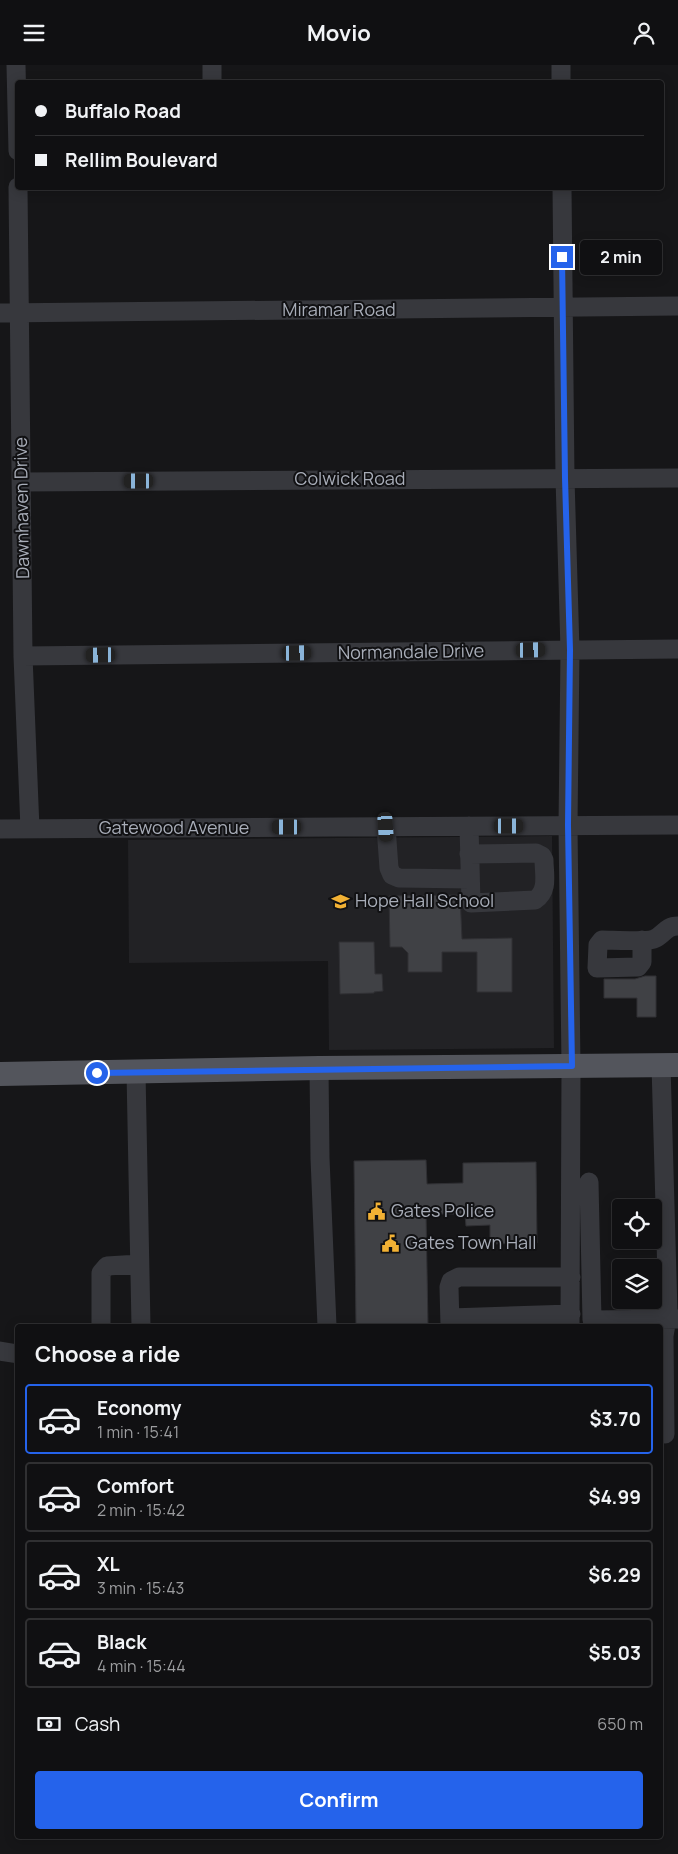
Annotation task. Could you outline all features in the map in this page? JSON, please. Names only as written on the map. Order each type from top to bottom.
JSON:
[{"type":"main road","points":[[0,1074],[669,1065]]},
{"type":"street","points":[[16,65],[16,80]]},
{"type":"street","points":[[212,65],[212,80]]},
{"type":"street","points":[[561,65],[561,80]]},
{"type":"street","points":[[0,136],[15,136]]},
{"type":"street","name":"Dawnhaven Drive","points":[[18,190],[23,656],[30,829]]},
{"type":"street","points":[[562,190],[565,478],[570,650],[568,825],[572,1066],[571,1277],[570,1320],[450,1322],[449,1287],[452,1281],[459,1277],[571,1277]]},
{"type":"street","name":"Miramar Road","points":[[0,313],[678,306]]},
{"type":"street","name":"Colwick Road","points":[[22,481],[678,478]]},
{"type":"street","name":"Normandale Drive","points":[[23,656],[678,649]]},
{"type":"street","name":"Gatewood Avenue","points":[[0,829],[678,825]]},
{"type":"street","points":[[469,826],[469,854],[471,903],[536,900],[541,897],[544,890],[544,860],[542,856],[536,853],[469,854]]},
{"type":"street","points":[[386,827],[389,868],[392,875],[399,879],[470,879]]},
{"type":"street","points":[[597,968],[598,945],[602,941],[653,940],[670,926],[678,926]]},
{"type":"street","points":[[570,967],[638,967],[642,962],[642,940]]},
{"type":"street","points":[[669,1065],[668,1312],[672,1319]]},
{"type":"street","points":[[319,1069],[320,1159],[327,1324]]},
{"type":"street","points":[[136,1072],[140,1324]]},
{"type":"street","points":[[589,1182],[592,1320],[672,1319]]},
{"type":"street","points":[[101,1324],[101,1273],[107,1266],[139,1264]]},
{"type":"street","points":[[665,1434],[664,1336],[672,1319]]},
{"type":"street","points":[[0,1351],[15,1354]]},
{"type":"shaded area","name":"Hope Hall School","points":[[552,836],[554,1048],[329,1050],[328,961],[129,963],[128,840]]},
{"type":"building","points":[[460,895],[462,939],[512,938],[512,992],[477,992],[477,952],[442,952],[442,972],[408,972],[408,953],[402,947],[390,947],[389,896]]},
{"type":"building","points":[[339,942],[374,942],[375,974],[382,974],[383,991],[340,994]]},
{"type":"building","points":[[645,976],[656,976],[656,1017],[637,1017],[637,998],[604,998],[604,979],[635,979]]},
{"type":"building","name":"Gates Town Hall","points":[[426,1160],[427,1184],[463,1183],[463,1163],[536,1162],[537,1243],[490,1244],[490,1225],[466,1226],[465,1214],[426,1214],[428,1324],[356,1324],[354,1161]]},
{"type":"place","name":"Hope Hall School","points":[[341,901]]},
{"type":"place","name":"Gates Police","points":[[377,1211]]},
{"type":"place","name":"Gates Town Hall","points":[[391,1243]]},
{"type":"route","points":[[97,1073],[572,1066],[568,825],[570,650],[562,257]]}]
